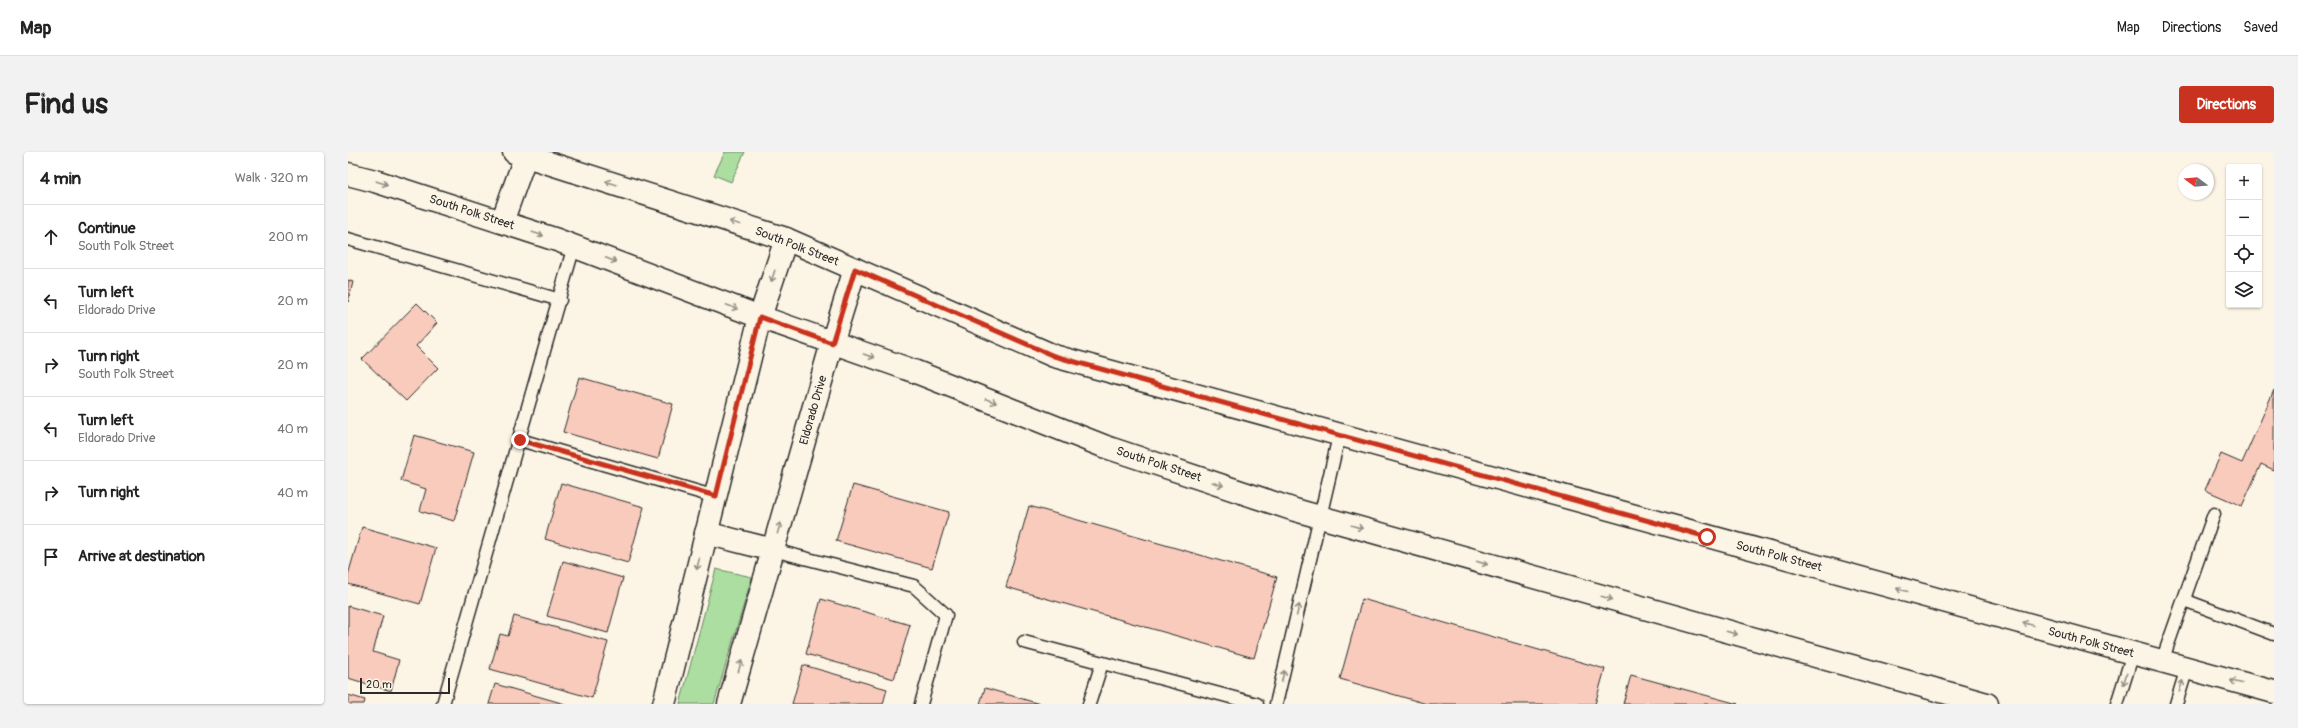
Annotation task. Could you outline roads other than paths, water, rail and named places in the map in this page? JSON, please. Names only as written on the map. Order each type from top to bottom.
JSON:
[{"type":"main road","points":[[502,222],[522,153]]},
{"type":"main road","name":"South Polk Street","points":[[522,153],[786,239],[1054,356],[1339,436],[2274,692]]},
{"type":"main road","name":"South Polk Street","points":[[348,174],[376,181],[574,246],[760,317],[911,370],[1106,447],[1319,517],[1987,704]]},
{"type":"main road","points":[[664,704],[760,317],[786,239]]},
{"type":"main road","name":"Eldorado Drive","points":[[729,704],[832,343],[855,269]]},
{"type":"main road","points":[[706,533],[773,550]]},
{"type":"lane","points":[[348,239],[560,300]]},
{"type":"lane","points":[[443,704],[520,440],[574,246]]},
{"type":"lane","points":[[1276,704],[1339,436]]},
{"type":"lane","points":[[520,440],[716,496]]},
{"type":"lane","points":[[2162,661],[2214,514]]},
{"type":"lane","points":[[773,550],[914,586],[946,615],[921,704]]},
{"type":"lane","points":[[2184,600],[2274,634]]},
{"type":"lane","points":[[1024,642],[1257,704]]},
{"type":"lane","points":[[2117,704],[2133,653]]},
{"type":"lane","points":[[1090,704],[1102,663]]},
{"type":"lane","points":[[2176,704],[2186,668]]}]
